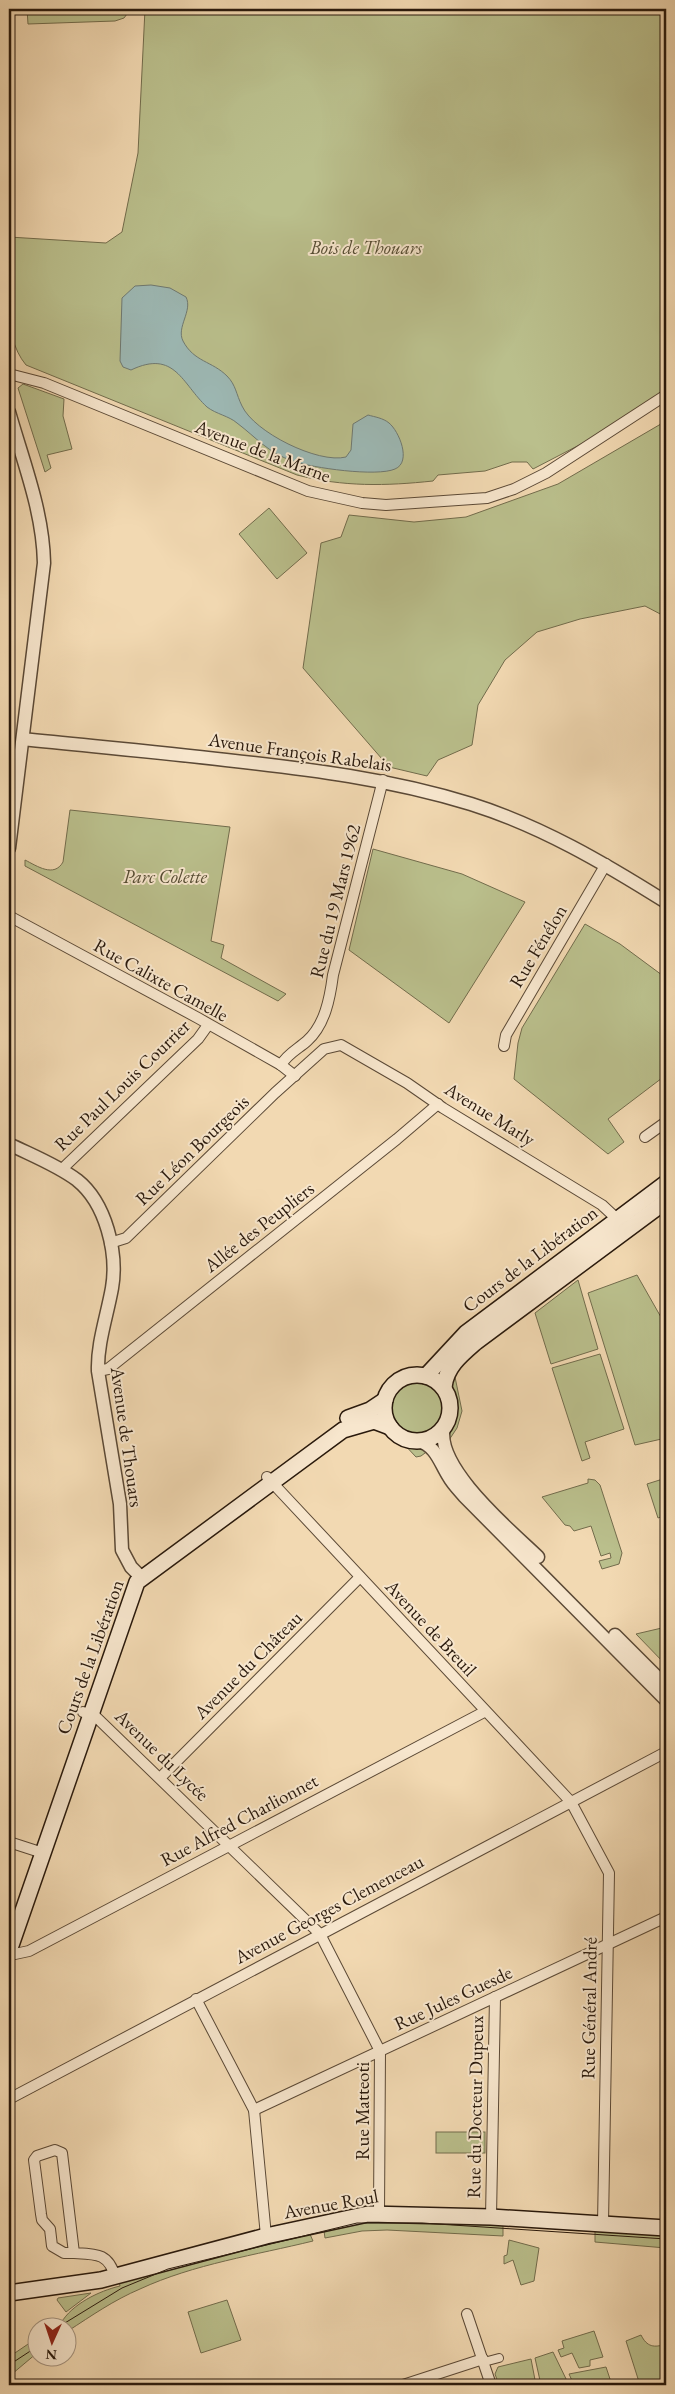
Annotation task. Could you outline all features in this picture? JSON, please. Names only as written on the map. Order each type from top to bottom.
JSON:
[{"type":"main road","name":"Cours de la Libération","points":[[426,1376],[466,1333],[666,1183]]},
{"type":"main road","name":"Cours de la Libération","points":[[444,1387],[447,1372],[461,1356],[666,1201]]},
{"type":"main road","points":[[553,1285],[571,1264],[614,1229],[618,1219]]},
{"type":"main road","points":[[412,1375],[426,1376],[444,1387],[450,1406],[449,1417],[444,1428],[432,1437],[418,1441],[404,1438],[390,1427],[385,1414],[385,1400],[390,1388],[402,1378],[412,1375]]},
{"type":"main road","name":"Cours de la Libération","points":[[9,1952],[39,1852],[87,1713],[138,1575],[269,1479],[340,1422],[375,1408],[385,1400]]},
{"type":"main road","name":"Cours de la Libération","points":[[269,1479],[347,1427],[374,1421],[390,1427]]},
{"type":"main road","name":"Cours de la Libération","points":[[9,1928],[39,1852]]},
{"type":"main road","name":"Avenue Roul","points":[[9,2293],[72,2286],[115,2277],[266,2236],[354,2216],[379,2213],[666,2228]]},
{"type":"street","name":"Avenue de la Marne","points":[[9,374],[44,383],[308,491],[362,503],[386,504],[487,498],[514,489],[546,473],[666,395]]},
{"type":"street","points":[[9,412],[39,514],[44,545],[40,602],[23,739],[14,775],[9,848]]},
{"type":"street","name":"Avenue François Rabelais","points":[[23,739],[305,768],[383,780],[487,810],[556,838],[606,864],[666,902]]},
{"type":"street","name":"Rue du 19 Mars 1962","points":[[281,1065],[290,1054],[319,1029],[327,1006],[333,975],[383,780]]},
{"type":"street","name":"Rue Fénélon","points":[[504,1046],[506,1034],[606,864]]},
{"type":"street","name":"Rue Calixte Camelle","points":[[9,916],[281,1065],[295,1076]]},
{"type":"street","name":"Rue Paul Louis Courrier","points":[[61,1170],[198,1039],[208,1025]]},
{"type":"street","name":"Rue Léon Bourgeois","points":[[110,1242],[126,1238],[295,1076],[324,1050],[341,1045]]},
{"type":"street","name":"Avenue Marly","points":[[341,1045],[408,1083],[438,1104],[602,1205],[618,1219]]},
{"type":"street","name":"Allée des Peupliers","points":[[98,1371],[108,1369],[391,1144],[438,1104]]},
{"type":"street","points":[[645,1137],[666,1122]]},
{"type":"street","name":"Avenue de Thouars","points":[[9,1144],[76,1179],[90,1194],[102,1216],[110,1242],[113,1276],[99,1354],[98,1371],[120,1504],[122,1550],[127,1561],[138,1575]]},
{"type":"street","points":[[444,1428],[442,1438],[444,1448],[458,1475],[666,1700]]},
{"type":"street","points":[[418,1441],[425,1442],[435,1452],[450,1478],[464,1496],[666,1686]]},
{"type":"street","name":"Avenue de Breuil","points":[[269,1479],[484,1712],[571,1802]]},
{"type":"street","name":"Avenue du Château","points":[[161,1777],[360,1577]]},
{"type":"street","name":"Rue Alfred Charlionnet","points":[[9,1952],[22,1954],[29,1951],[484,1712]]},
{"type":"street","name":"Avenue du Lycée","points":[[87,1713],[161,1777],[320,1934]]},
{"type":"street","name":"Avenue Georges Clemenceau","points":[[9,2099],[666,1752]]},
{"type":"street","name":"Rue Général André","points":[[571,1802],[609,1873],[603,2224]]},
{"type":"street","points":[[9,1842],[39,1852]]},
{"type":"street","name":"Rue Jules Guesde","points":[[254,2110],[666,1917]]},
{"type":"street","name":"Rue Matteoti","points":[[320,1934],[380,2051],[379,2213]]},
{"type":"street","name":"Rue du Docteur Dupeux","points":[[491,2218],[495,1997]]},
{"type":"street","points":[[196,1999],[254,2110],[266,2236]]},
{"type":"street","points":[[74,2253],[62,2154],[55,2150],[37,2156],[34,2160],[42,2220],[50,2229],[52,2246],[64,2253],[105,2258],[112,2263],[115,2277]]},
{"type":"street","points":[[467,2314],[491,2385]]},
{"type":"street","points":[[403,2385],[483,2361],[500,2358]]},
{"type":"green space","points":[[27,9],[130,10],[124,18],[115,21],[28,24]]},
{"type":"green space","name":"Bois de Thouars","points":[[145,9],[666,9],[666,400],[533,469],[527,462],[512,462],[485,471],[438,475],[433,481],[365,484],[331,482],[297,475],[26,365],[12,337],[9,321],[9,237],[106,243],[122,232],[138,153]]},
{"type":"green space","points":[[23,384],[64,399],[63,416],[72,449],[47,455],[51,468],[45,472],[18,388]]},
{"type":"green space","points":[[666,421],[666,617],[645,606],[580,619],[537,632],[505,660],[478,705],[472,745],[438,760],[427,776],[389,767],[303,668],[321,543],[341,537],[349,515],[414,522],[466,517],[558,484]]},
{"type":"green space","points":[[269,508],[307,553],[277,579],[239,534]]},
{"type":"green space","name":"Parc Colette","points":[[70,810],[230,827],[211,941],[224,945],[221,958],[286,994],[278,1001],[25,866],[25,860],[45,869],[50,870],[59,867],[63,862]]},
{"type":"green space","points":[[373,849],[462,874],[525,902],[449,1023],[349,950]]},
{"type":"green space","points":[[585,924],[620,944],[666,978],[666,1075],[608,1119],[624,1142],[608,1154],[514,1079],[518,1043],[522,1028]]},
{"type":"green space","points":[[637,1275],[666,1326],[666,1438],[635,1445],[588,1293]]},
{"type":"green space","points":[[578,1280],[598,1349],[551,1364],[535,1313]]},
{"type":"green space","points":[[600,1354],[624,1429],[585,1442],[590,1458],[582,1461],[552,1368]]},
{"type":"green space","points":[[455,1377],[462,1411],[457,1428],[449,1440],[455,1409],[451,1378]]},
{"type":"green space","points":[[417,1383],[435,1390],[442,1408],[435,1426],[417,1433],[399,1426],[392,1408],[399,1390]]},
{"type":"green space","points":[[401,1441],[429,1450],[416,1457]]},
{"type":"green space","points":[[666,1478],[666,1515],[658,1518],[647,1484]]},
{"type":"green space","points":[[588,1479],[595,1480],[600,1485],[622,1553],[619,1564],[602,1569],[599,1561],[611,1558],[610,1553],[601,1556],[591,1526],[574,1531],[570,1526],[565,1525],[542,1497],[588,1483]]},
{"type":"green space","points":[[666,1627],[666,1665],[636,1634]]},
{"type":"green space","points":[[436,2132],[485,2132],[485,2153],[436,2153]]},
{"type":"green space","points":[[363,2219],[503,2222],[503,2236],[387,2230],[362,2231],[325,2238],[324,2231]]},
{"type":"green space","points":[[595,2228],[666,2232],[666,2248],[595,2242]]},
{"type":"green space","points":[[309,2232],[313,2241],[225,2261],[161,2280],[121,2298],[78,2324],[78,2316],[66,2316],[87,2299],[103,2291],[120,2286],[119,2281]]},
{"type":"green space","points":[[509,2240],[539,2248],[534,2281],[521,2285],[513,2260],[504,2264],[504,2256],[507,2255]]},
{"type":"green space","points":[[91,2293],[66,2312],[57,2300],[58,2298]]},
{"type":"green space","points":[[227,2300],[241,2340],[201,2353],[188,2312]]},
{"type":"green space","points":[[594,2331],[603,2357],[590,2360],[590,2366],[579,2368],[572,2353],[561,2357],[558,2350],[564,2348],[562,2341]]},
{"type":"green space","points":[[641,2335],[651,2346],[666,2344],[666,2379],[640,2385],[626,2341]]},
{"type":"green space","points":[[28,2344],[28,2361],[12,2374],[9,2370],[11,2369],[9,2357]]},
{"type":"green space","points":[[553,2352],[569,2385],[541,2385],[535,2358]]},
{"type":"green space","points":[[531,2359],[536,2385],[499,2385],[495,2374],[498,2367]]},
{"type":"green space","points":[[606,2367],[612,2385],[574,2385],[569,2374]]},
{"type":"water","points":[[151,285],[170,288],[186,297],[188,308],[181,336],[183,341],[192,353],[221,371],[230,379],[242,406],[259,426],[288,444],[304,451],[334,458],[346,457],[351,450],[353,424],[368,415],[376,417],[389,423],[400,439],[403,460],[400,465],[395,469],[386,471],[360,472],[329,469],[302,464],[284,458],[234,421],[207,407],[184,380],[168,366],[158,364],[146,365],[131,370],[123,367],[120,361],[122,298],[135,286]]},
{"type":"tram line","points":[[76,2316],[122,2288],[168,2269],[357,2223],[422,2223],[666,2239]]},
{"type":"tram line","points":[[9,2365],[28,2353]]}]
